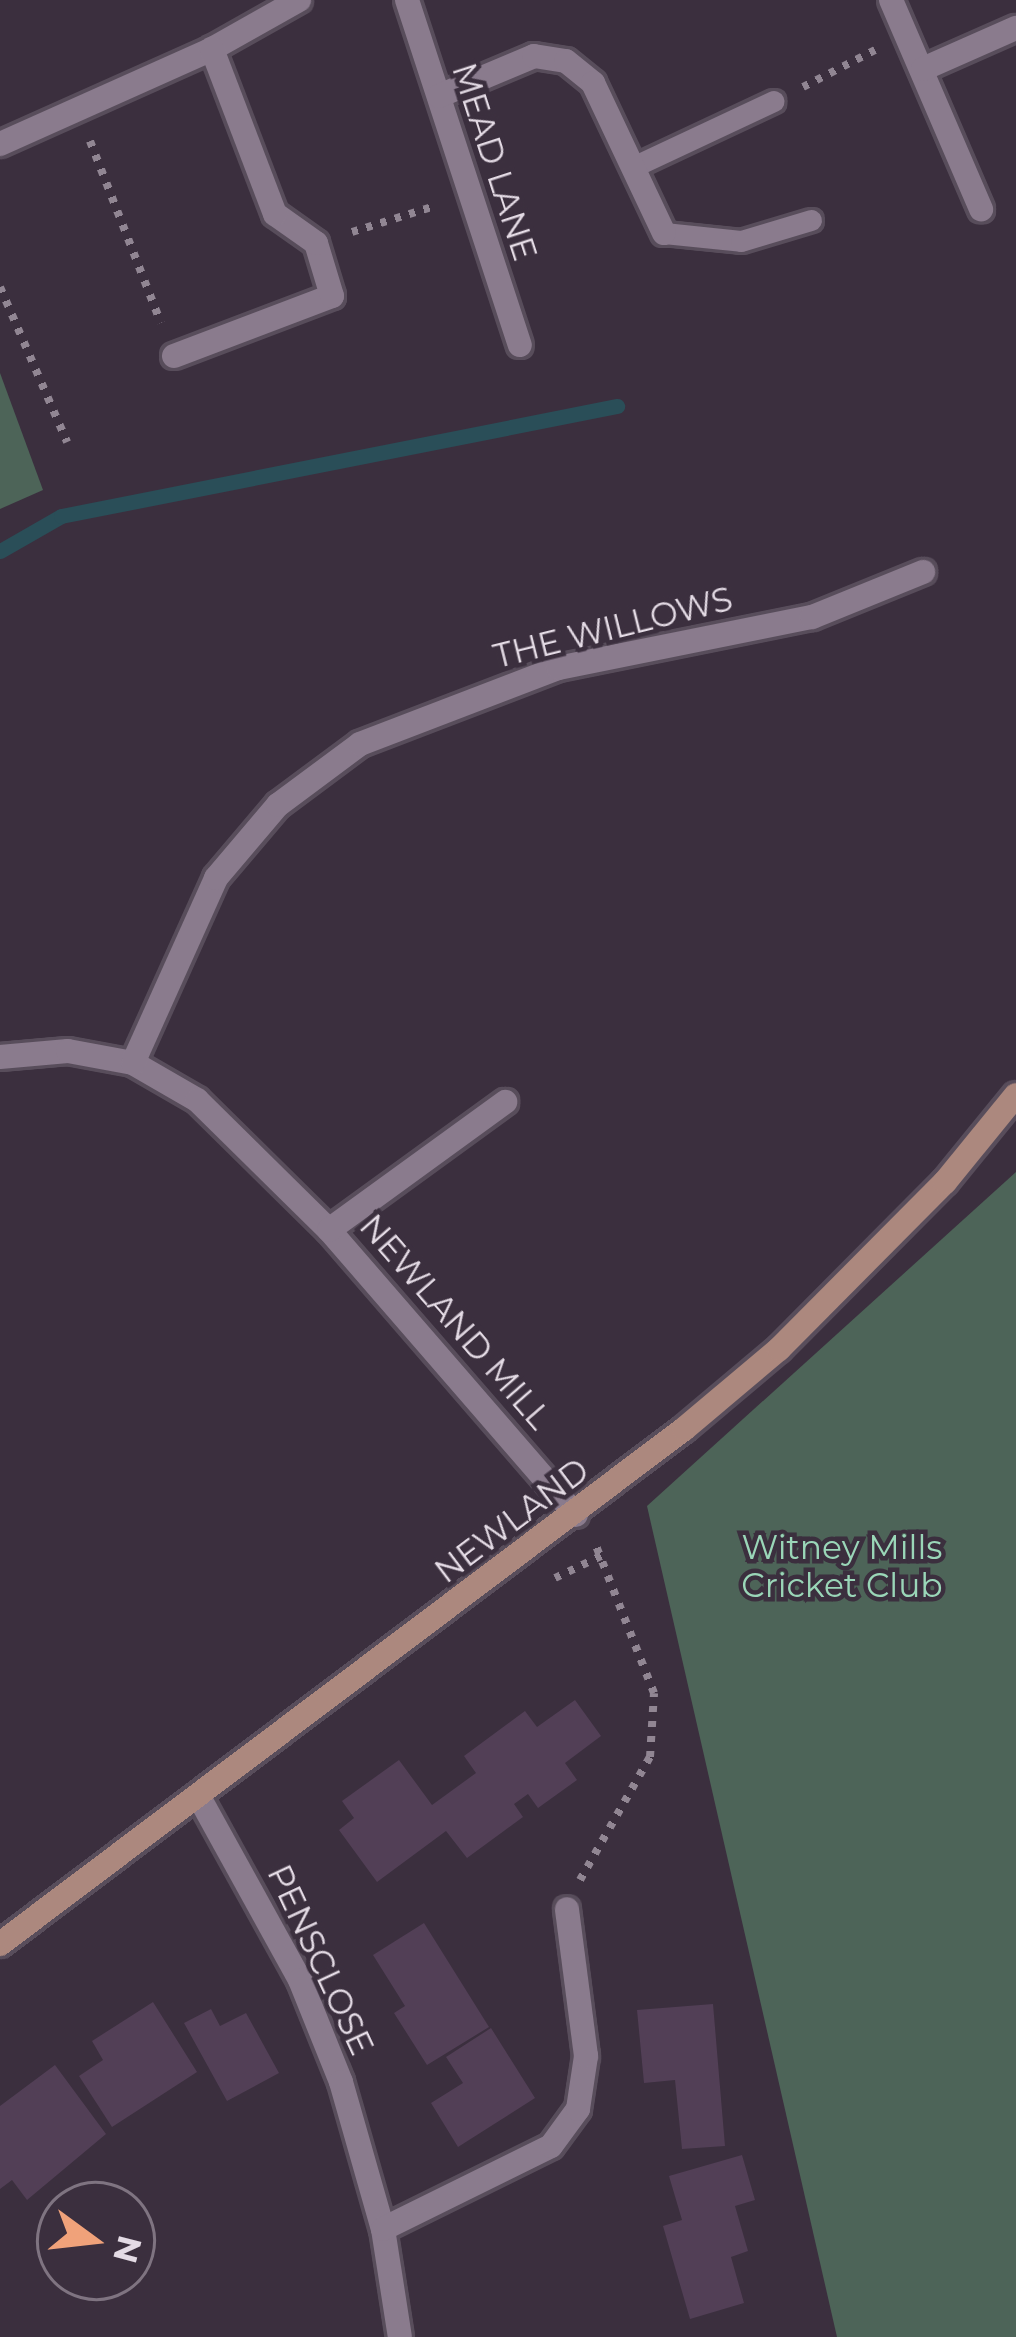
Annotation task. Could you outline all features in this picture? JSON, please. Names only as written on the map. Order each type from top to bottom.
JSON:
[{"type":"main road","name":"NEWLAND","points":[[0,1944],[576,1514],[779,1349],[945,1182],[1016,1095]]},
{"type":"street","points":[[0,144],[212,49],[299,0]]},
{"type":"street","name":"MEAD LANE","points":[[407,0],[520,345]]},
{"type":"street","points":[[891,0],[981,209]]},
{"type":"street","points":[[923,69],[1016,28]]},
{"type":"street","points":[[174,356],[332,296],[316,243],[275,214],[212,49]]},
{"type":"street","points":[[439,95],[534,56],[566,61],[593,83],[664,233]]},
{"type":"street","name":"THE WILLOWS","points":[[133,1063],[216,878],[278,805],[360,744],[558,668],[812,617],[923,572]]},
{"type":"street","name":"NEWLAND MILL","points":[[0,1057],[68,1051],[133,1063],[197,1100],[329,1230],[576,1514]]},
{"type":"street","name":"NEWLAND MILL","points":[[329,1230],[505,1102]]},
{"type":"street","name":"PENSCLOSE","points":[[199,1797],[300,1980],[341,2082],[383,2229],[400,2337]]},
{"type":"street","points":[[383,2229],[551,2146],[578,2109],[586,2056],[567,1909]]},
{"type":"lane","points":[[635,166],[774,101]]},
{"type":"lane","points":[[664,233],[740,241],[811,220]]},
{"type":"path","points":[[774,101],[907,34]]},
{"type":"path","points":[[65,142],[87,133],[174,356]]},
{"type":"path","points":[[316,243],[468,196]]},
{"type":"path","points":[[0,287],[67,442]]},
{"type":"path","points":[[567,1909],[650,1756],[654,1693],[603,1555],[576,1514]]},
{"type":"green space","points":[[0,373],[43,490],[0,509]]},
{"type":"green space","name":"Witney Mills Cricket Club","points":[[1016,1172],[1016,2337],[837,2337],[647,1506]]},
{"type":"building","points":[[575,1700],[601,1736],[565,1763],[577,1780],[538,1808],[528,1794],[514,1804],[523,1817],[467,1858],[446,1831],[377,1882],[339,1830],[354,1818],[342,1801],[399,1760],[432,1805],[476,1773],[464,1756],[525,1711],[537,1727]]},
{"type":"building","points":[[424,1923],[489,2027],[427,2065],[394,2013],[405,2006],[373,1955]]},
{"type":"building","points":[[153,2002],[197,2072],[112,2127],[79,2076],[103,2060],[92,2041]]},
{"type":"building","points":[[713,2004],[725,2146],[682,2149],[675,2080],[644,2083],[637,2010]]},
{"type":"building","points":[[211,2009],[220,2026],[246,2013],[279,2073],[227,2101],[184,2023]]},
{"type":"building","points":[[491,2028],[535,2098],[458,2147],[431,2103],[463,2083],[446,2057]]},
{"type":"building","points":[[55,2065],[106,2134],[50,2181],[36,2181],[36,2192],[27,2200],[12,2180],[0,2189],[0,2106]]},
{"type":"building","points":[[742,2155],[755,2200],[735,2206],[748,2251],[731,2257],[744,2303],[690,2319],[663,2226],[682,2220],[669,2176]]},
{"type":"waterway","points":[[0,551],[61,516],[617,406]]}]
